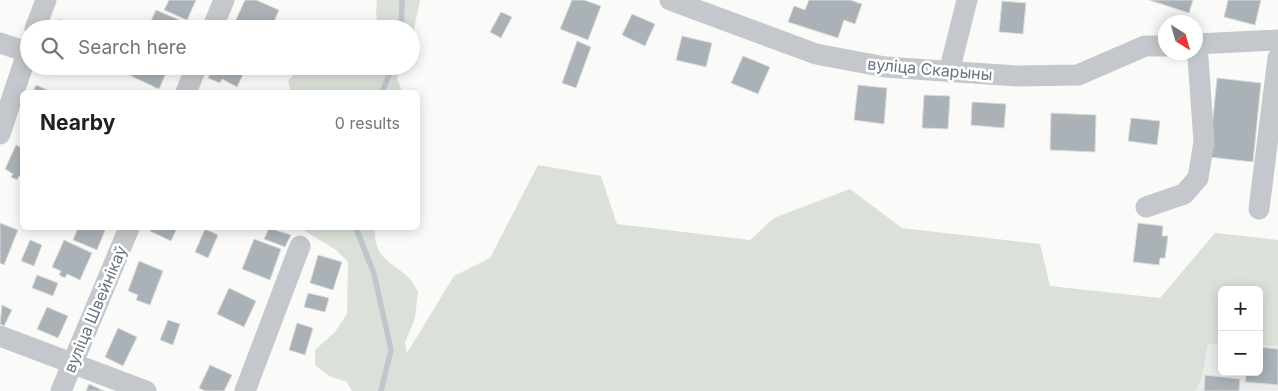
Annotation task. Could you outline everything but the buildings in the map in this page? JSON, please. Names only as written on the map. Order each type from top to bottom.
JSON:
[{"type":"street","points":[[38,20],[46,0]]},
{"type":"street","points":[[216,20],[224,0]]},
{"type":"street","name":"вуліца Скарыны","points":[[670,0],[816,54],[885,67],[1018,76],[1078,75],[1145,46],[1158,46]]},
{"type":"street","points":[[949,72],[967,0]]},
{"type":"street","points":[[1203,44],[1278,40]]},
{"type":"street","points":[[0,43],[20,48]]},
{"type":"street","points":[[1259,209],[1278,58]]},
{"type":"street","points":[[1146,207],[1184,194],[1198,178],[1204,142],[1197,60]]},
{"type":"street","points":[[0,134],[20,74]]},
{"type":"street","points":[[187,90],[193,75]]},
{"type":"street","name":"вуліца Швейнікаў","points":[[61,391],[129,230]]},
{"type":"street","points":[[245,391],[300,246]]},
{"type":"street","points":[[0,336],[146,391]]},
{"type":"shaded area","points":[[377,0],[420,0],[416,20],[377,20]]},
{"type":"shaded area","points":[[293,75],[398,75],[397,78],[401,90],[290,90],[288,81]]},
{"type":"shaded area","points":[[538,165],[601,176],[617,224],[750,240],[774,218],[850,189],[902,228],[1040,244],[1050,286],[1160,298],[1215,233],[1278,240],[1278,346],[1263,345],[1263,286],[1218,286],[1218,344],[1208,344],[1202,379],[1195,391],[352,391],[347,382],[329,376],[315,365],[315,350],[335,332],[347,314],[348,262],[336,250],[303,230],[375,230],[379,251],[408,277],[418,291],[415,318],[405,343],[407,353],[454,276],[490,258]]},
{"type":"shaded area","points":[[1208,344],[1218,344],[1218,376],[1263,376],[1263,345],[1278,346],[1278,391],[1195,391],[1202,379]]},
{"type":"waterway","points":[[401,20],[402,0]]},
{"type":"waterway","points":[[383,90],[389,75]]},
{"type":"waterway","points":[[357,230],[374,274],[391,350],[381,391]]}]
